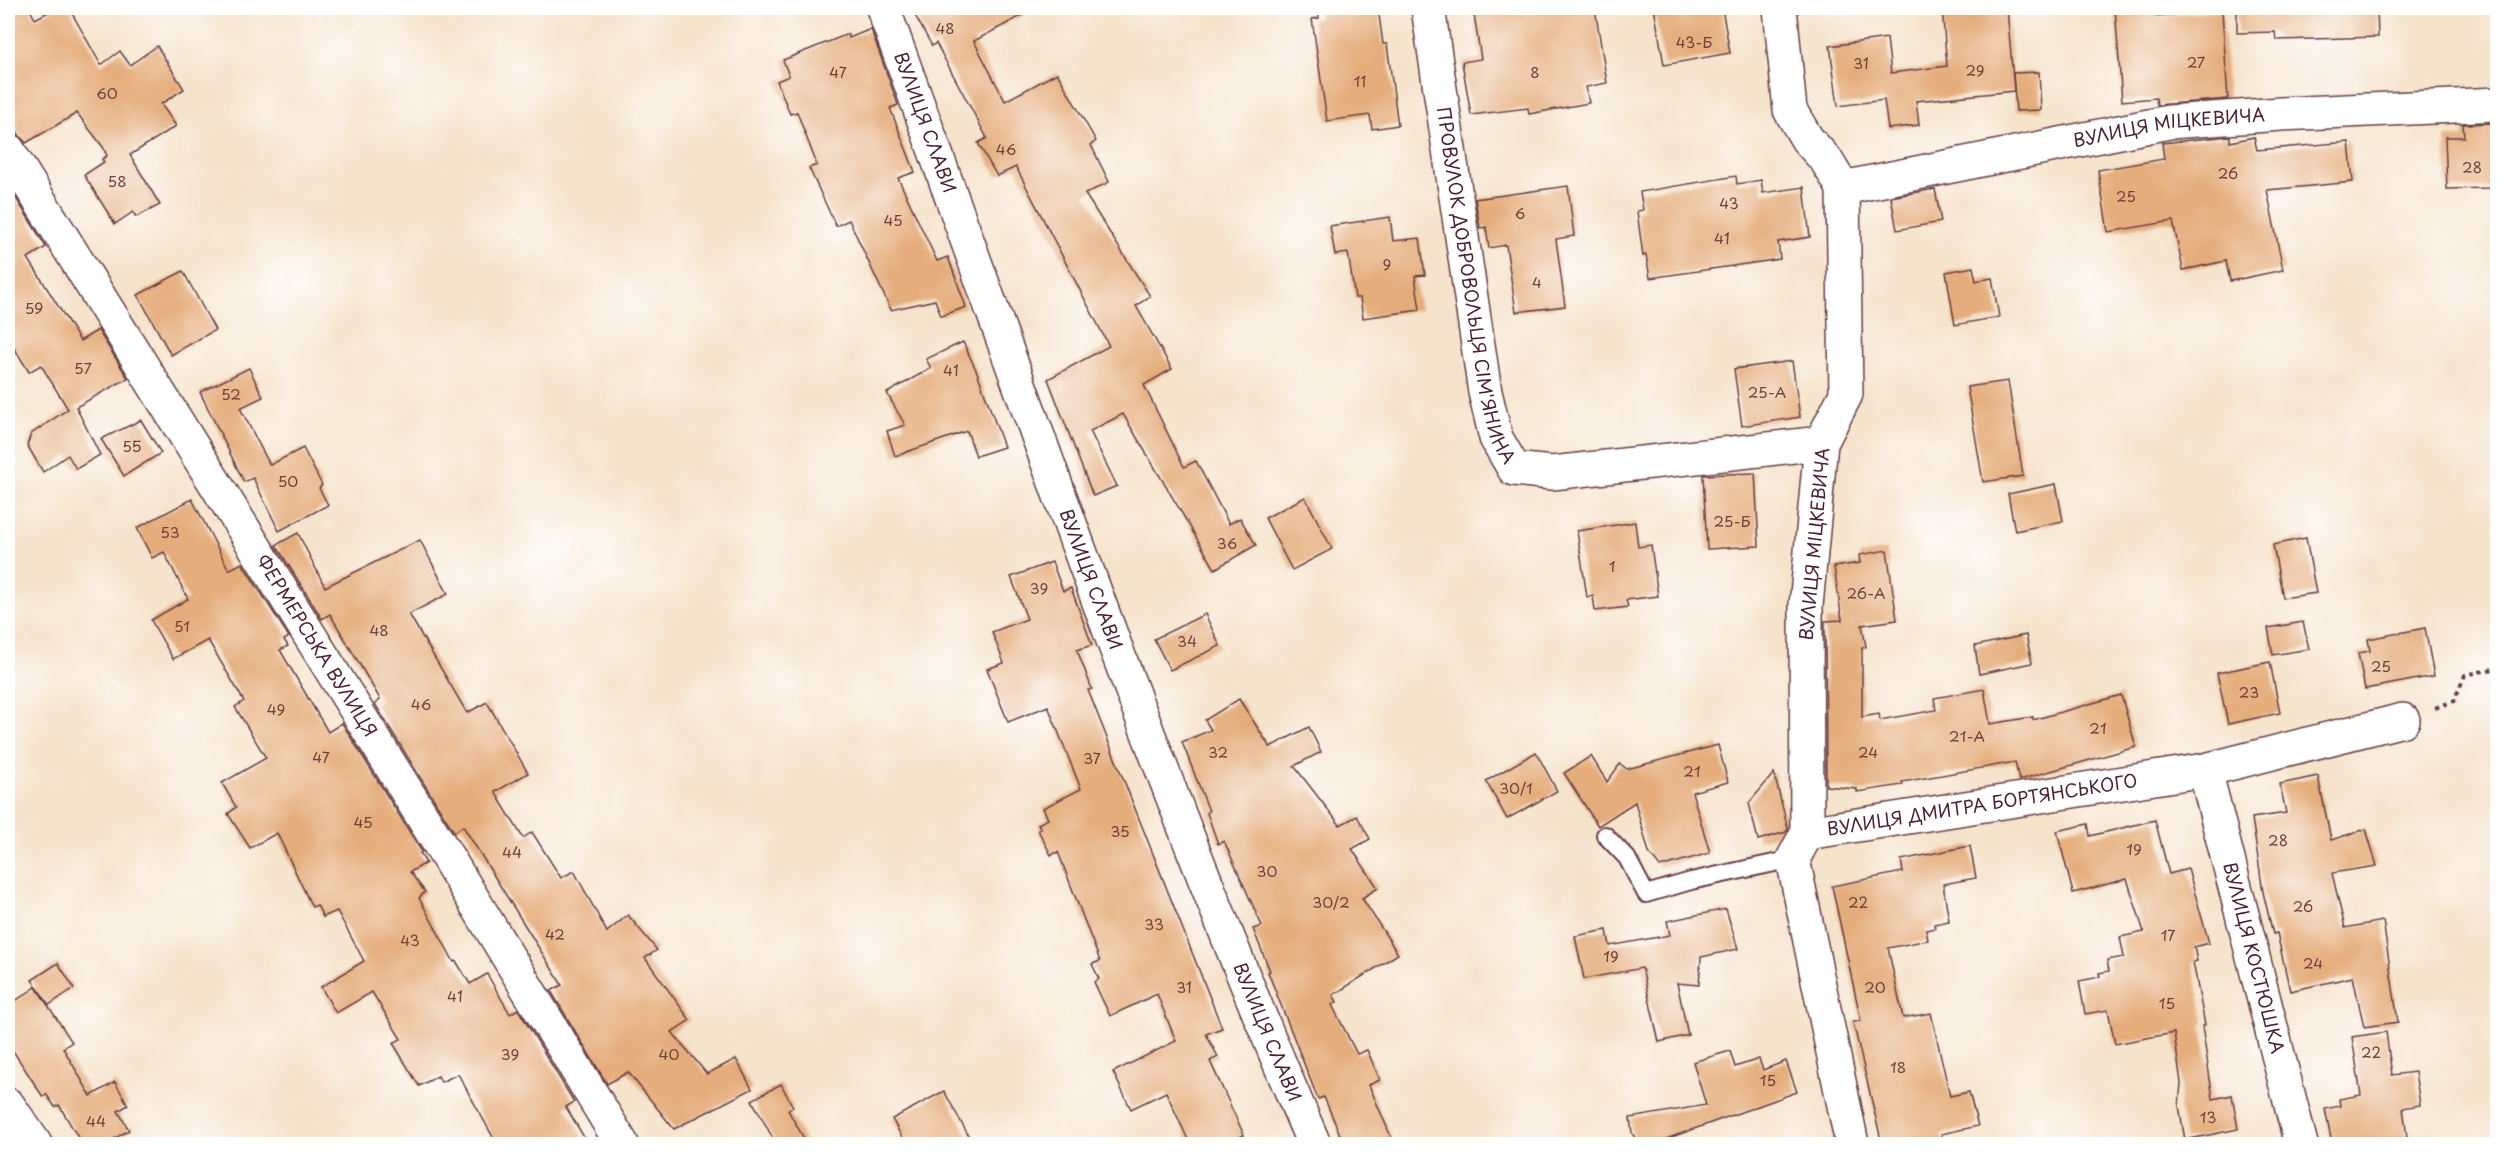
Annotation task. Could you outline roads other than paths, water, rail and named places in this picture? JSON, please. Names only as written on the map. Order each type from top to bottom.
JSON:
[{"type":"street","name":"ВУЛИЦЯ СЛАВИ","points":[[883,8],[1153,748],[1259,1019],[1314,1144]]},
{"type":"street","name":"ПРОВУЛОК ДОБРОВОЛЬЦЯ СІМ'ЯНИНА","points":[[1428,8],[1485,392],[1496,438],[1514,469],[1552,473],[1821,442]]},
{"type":"street","points":[[1780,8],[1791,110],[1807,139],[1826,160],[1843,188]]},
{"type":"street","name":"ВУЛИЦЯ МІЦКЕВИЧА","points":[[1852,1144],[1800,846],[1806,606],[1821,442],[1846,394],[1843,188],[2169,122],[2281,114],[2498,104]]},
{"type":"street","name":"ФЕРМЕРСЬКА ВУЛИЦЯ","points":[[8,150],[446,855],[622,1144]]},
{"type":"street","name":"ВУЛИЦЯ ДМИТРА БОРТЯНСЬКОГО","points":[[1800,846],[2205,770],[2403,720]]},
{"type":"street","name":"ВУЛИЦЯ КОСТЮШКА","points":[[2205,770],[2301,1144]]},
{"type":"street","points":[[8,1105],[35,1144]]},
{"type":"lane","name":"ВУЛИЦЯ ДМИТРА БОРТЯНСЬКОГО","points":[[1605,835],[1626,858],[1646,894],[1800,846]]}]
